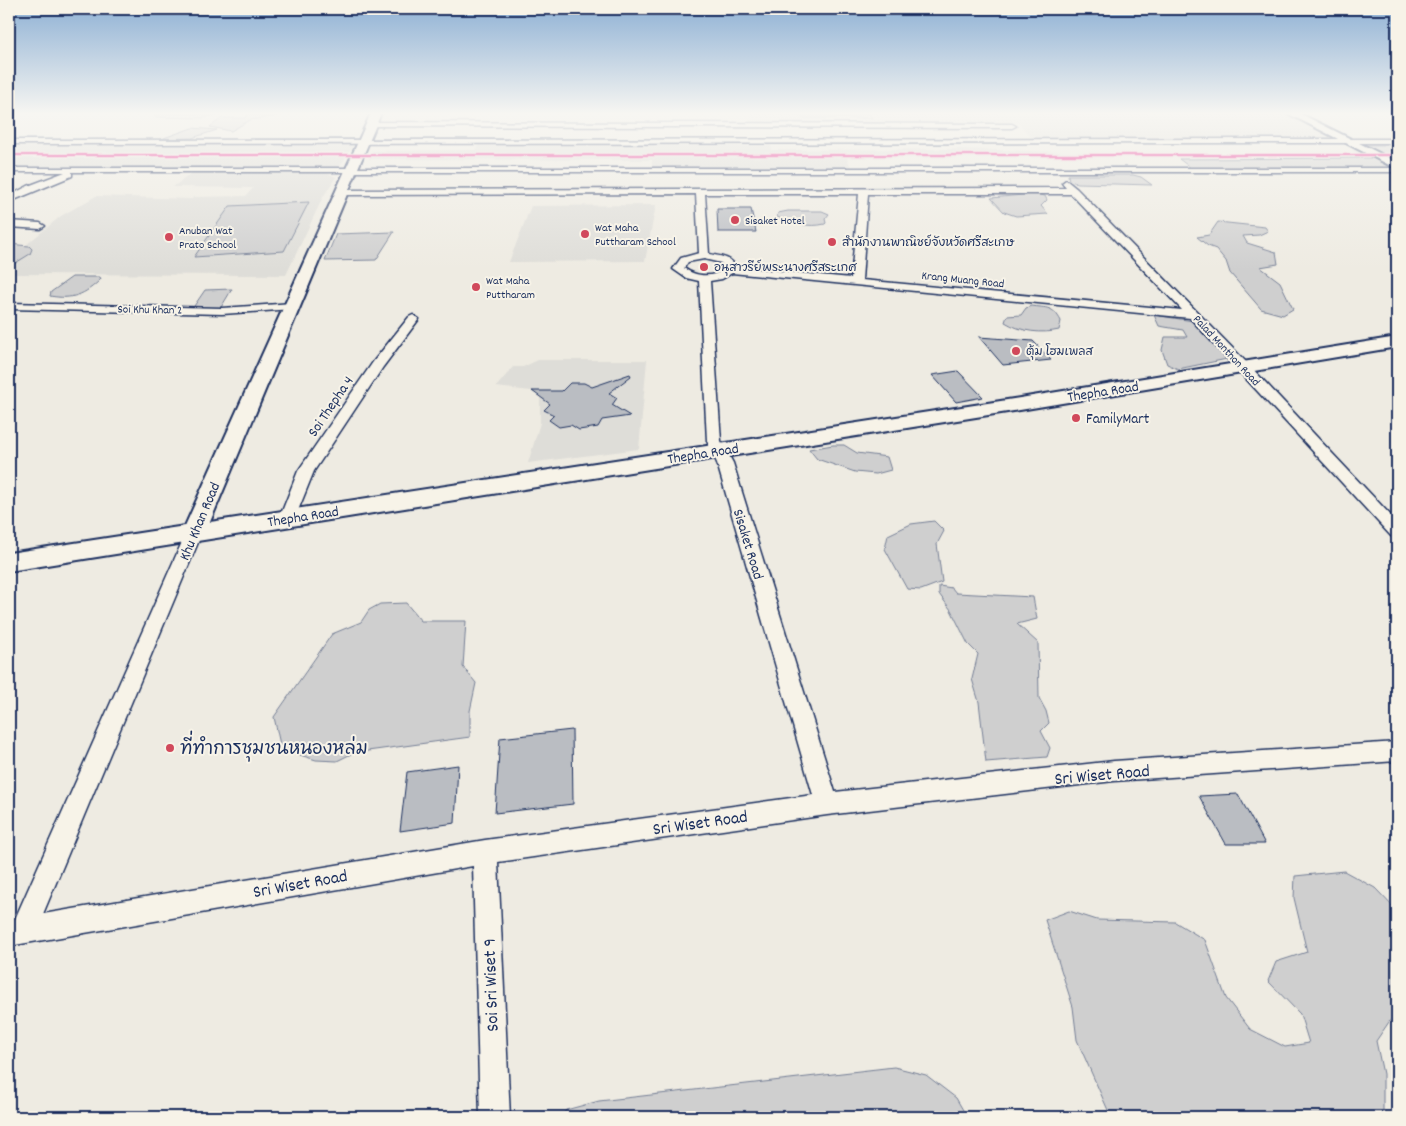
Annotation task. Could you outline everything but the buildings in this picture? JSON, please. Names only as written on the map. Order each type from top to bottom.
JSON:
[{"type":"main road","name":"Khu Khan Road","points":[[194,533],[353,166]]},
{"type":"main road","name":"Thepha Road","points":[[9,562],[1244,368],[1397,342]]},
{"type":"street","points":[[9,170],[1397,170]]},
{"type":"street","points":[[9,198],[78,170]]},
{"type":"street","points":[[676,191],[685,182],[716,180],[730,170]]},
{"type":"street","name":"Palad Monthon Road","points":[[1054,170],[1244,368],[1397,532]]},
{"type":"street","points":[[685,182],[685,175],[700,171],[716,180],[721,191]]},
{"type":"street","points":[[700,191],[704,256]]},
{"type":"street","points":[[342,192],[1074,191]]},
{"type":"street","points":[[856,282],[864,192]]},
{"type":"street","points":[[9,224],[40,226]]},
{"type":"street","points":[[704,256],[725,260],[730,265],[730,270],[720,276],[704,278],[682,274],[678,269],[679,264],[683,261],[704,256]]},
{"type":"street","name":"Krang Muang Road","points":[[730,270],[1193,315]]},
{"type":"street","name":"Sisaket Road","points":[[704,278],[714,441],[725,463],[827,804]]},
{"type":"street","name":"Soi Khu Khan 2","points":[[9,306],[222,311],[292,306]]},
{"type":"street","name":"Soi Thepha 4","points":[[287,519],[306,471],[378,365],[413,319]]},
{"type":"street","name":"Khu Khan Road","points":[[16,932],[194,533]]},
{"type":"street","name":"Sri Wiset Road","points":[[16,932],[485,852],[827,804],[1114,771],[1397,752]]},
{"type":"street","name":"Soi Sri Wiset 9","points":[[485,852],[495,1117]]},
{"type":"shaded area","name":"Anuban Wat Prato School","points":[[9,166],[340,166],[330,169],[327,173],[336,177],[323,197],[286,275],[9,274],[9,259],[61,216],[96,196],[192,199],[194,197],[246,196],[253,188],[173,187],[192,173],[9,173]]},
{"type":"shaded area","points":[[850,166],[851,168],[652,167]]},
{"type":"shaded area","points":[[1188,166],[1387,166],[1392,168],[1191,168]]},
{"type":"shaded area","points":[[1068,175],[1133,175],[1141,177],[1152,185],[1078,183],[1069,181]]},
{"type":"shaded area","points":[[1034,194],[1045,196],[1047,200],[1041,206],[1048,214],[1016,216],[1004,212],[991,198]]},
{"type":"shaded area","points":[[309,202],[284,251],[194,257],[230,206]]},
{"type":"shaded area","name":"Wat Maha Puttharam School","points":[[656,205],[645,261],[509,262],[531,206]]},
{"type":"shaded area","points":[[788,211],[822,211],[829,214],[825,219],[825,224],[806,225],[777,217],[778,213]]},
{"type":"shaded area","points":[[1218,222],[1265,227],[1268,231],[1259,235],[1243,236],[1247,243],[1276,252],[1278,264],[1260,267],[1280,282],[1293,309],[1283,315],[1261,309],[1230,273],[1226,261],[1216,249],[1208,246],[1197,237],[1209,235]]},
{"type":"shaded area","points":[[394,232],[376,260],[325,261],[336,234]]},
{"type":"shaded area","points":[[9,244],[29,246],[32,249],[30,254],[9,267]]},
{"type":"shaded area","points":[[72,277],[100,277],[101,279],[89,289],[72,297],[50,296],[51,292]]},
{"type":"shaded area","points":[[232,289],[220,309],[192,309],[205,290]]},
{"type":"shaded area","points":[[1031,306],[1052,310],[1061,321],[1059,330],[1046,332],[1032,331],[1018,328],[1005,322],[1007,316],[1021,315],[1026,308]]},
{"type":"shaded area","points":[[1154,315],[1193,321],[1227,359],[1178,369],[1167,364],[1162,350],[1165,337],[1187,337],[1183,330],[1159,326]]},
{"type":"shaded area","points":[[538,360],[647,360],[639,449],[528,463],[540,423],[540,392],[496,387],[513,367],[523,367]]},
{"type":"shaded area","points":[[844,445],[857,453],[887,457],[891,470],[876,474],[855,472],[817,459],[809,449]]},
{"type":"shaded area","points":[[934,521],[944,531],[937,544],[942,582],[921,590],[907,589],[885,549],[888,535],[911,524]]},
{"type":"shaded area","points":[[939,586],[952,588],[956,593],[1033,597],[1037,619],[1017,624],[1038,643],[1039,698],[1046,711],[1049,723],[1041,731],[1050,748],[1047,757],[986,762],[979,702],[972,679],[978,654],[968,644],[951,610],[939,594]]},
{"type":"shaded area","points":[[406,603],[421,621],[466,621],[463,667],[476,683],[470,711],[470,737],[353,753],[337,761],[316,760],[281,749],[274,717],[332,634],[361,622],[369,610],[380,604]]},
{"type":"shaded area","points":[[1344,871],[1375,888],[1397,911],[1397,1020],[1391,1019],[1376,1041],[1383,1074],[1383,1117],[1111,1117],[1077,1040],[1073,1007],[1045,920],[1069,911],[1097,920],[1175,922],[1205,940],[1226,998],[1250,1029],[1285,1047],[1309,1043],[1300,1014],[1268,981],[1276,962],[1307,952],[1294,898],[1295,876]]},
{"type":"shaded area","points":[[894,1067],[926,1075],[956,1098],[967,1117],[561,1117],[566,1110],[599,1101]]},
{"type":"place","name":"Sisaket Hotel","points":[[735,220]]},
{"type":"place","name":"Wat Maha Puttharam School","points":[[585,234]]},
{"type":"place","name":"Anuban Wat Prato School","points":[[169,237]]},
{"type":"place","name":"สำนักงานพาณิชย์จังหวัดศรีสะเกษ","points":[[832,242]]},
{"type":"place","name":"อนุสาวรีย์พระนางศรีสระเกศ","points":[[704,267]]},
{"type":"place","name":"Wat Maha Puttharam","points":[[476,287]]},
{"type":"place","name":"ตุ้ม โฮมเพลส","points":[[1016,351]]},
{"type":"place","name":"FamilyMart","points":[[1076,418]]},
{"type":"place","name":"ที่ทำการชุมชนหนองหล่ม","points":[[170,748]]}]
